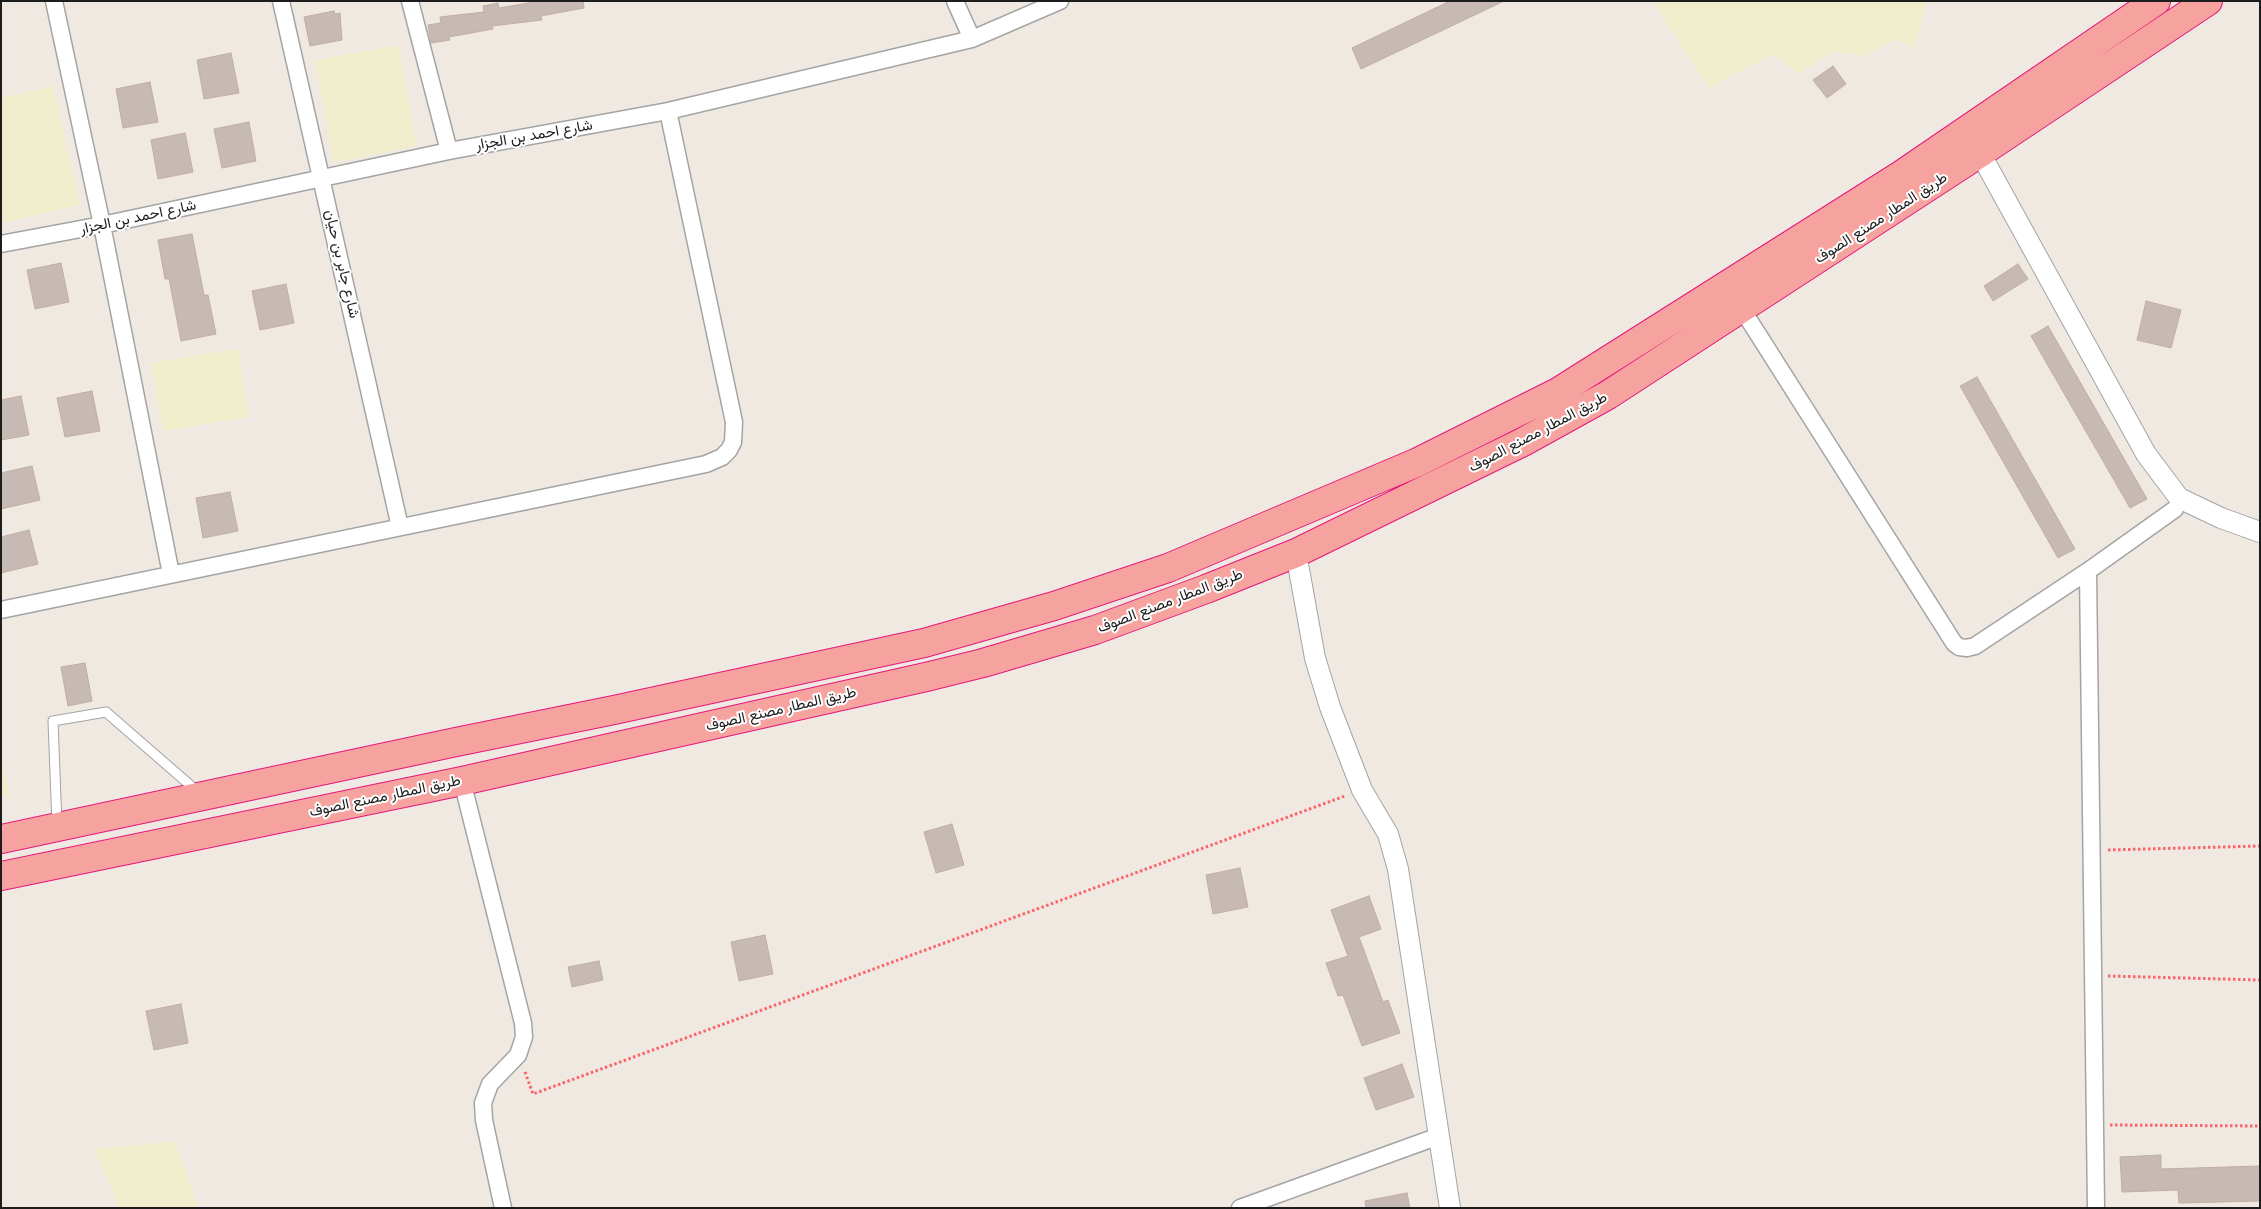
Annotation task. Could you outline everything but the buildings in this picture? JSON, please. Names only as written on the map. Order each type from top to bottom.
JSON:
[{"type":"highway","name":"طريق المطار مصنع الصوف","points":[[1,876],[462,781],[983,663],[1077,635],[1151,610],[1296,553],[1566,420],[1742,309],[2156,1]]},
{"type":"highway","name":"طريق المطار مصنع الصوف","points":[[1,839],[924,643],[1054,606],[1168,568],[1418,462],[1558,392],[1908,185],[1980,153],[2208,1]]},
{"type":"highway","points":[[117,814],[126,850]]},
{"type":"street","points":[[54,1],[102,225],[171,574]]},
{"type":"street","name":"شارع جابر بن حيان","points":[[281,1],[400,527]]},
{"type":"street","points":[[410,1],[449,151]]},
{"type":"street","points":[[955,1],[972,39]]},
{"type":"street","name":"شارع احمد بن الجزار","points":[[1,244],[102,225],[449,151],[668,111],[972,39],[1060,1]]},
{"type":"street","points":[[1,610],[706,464],[730,450],[733,442],[734,422],[668,111]]},
{"type":"street","points":[[1980,153],[2146,454],[2179,498],[2220,518],[2260,532]]},
{"type":"street","points":[[1742,309],[1954,644],[1967,648],[1975,646],[2088,571],[2175,509]]},
{"type":"street","points":[[1296,553],[1315,658],[1345,748],[1362,790],[1388,834],[1398,869],[1450,1208]]},
{"type":"street","points":[[2088,571],[2096,1208]]},
{"type":"street","points":[[462,781],[523,1024],[524,1037],[518,1055],[490,1084],[483,1103],[484,1120],[503,1208]]},
{"type":"street","points":[[1240,1208],[1439,1136]]},
{"type":"lane","points":[[57,827],[53,722],[106,712],[202,796]]},
{"type":"path","points":[[518,1055],[533,1094],[1362,790]]},
{"type":"path","points":[[2091,850],[2260,846]]},
{"type":"path","points":[[2093,976],[2260,980]]},
{"type":"path","points":[[2095,1125],[2260,1126]]},
{"type":"shaded area","points":[[1658,1],[1927,1],[1914,48],[1894,39],[1865,56],[1833,52],[1798,74],[1774,54],[1709,88],[1656,6]]},
{"type":"shaded area","points":[[398,45],[417,146],[334,162],[315,60]]},
{"type":"shaded area","points":[[53,86],[80,205],[1,223],[1,98]]},
{"type":"shaded area","points":[[238,349],[249,417],[163,431],[151,363]]},
{"type":"shaded area","points":[[1,755],[9,795],[1,797]]},
{"type":"shaded area","points":[[175,1141],[198,1208],[120,1208],[94,1149]]}]
